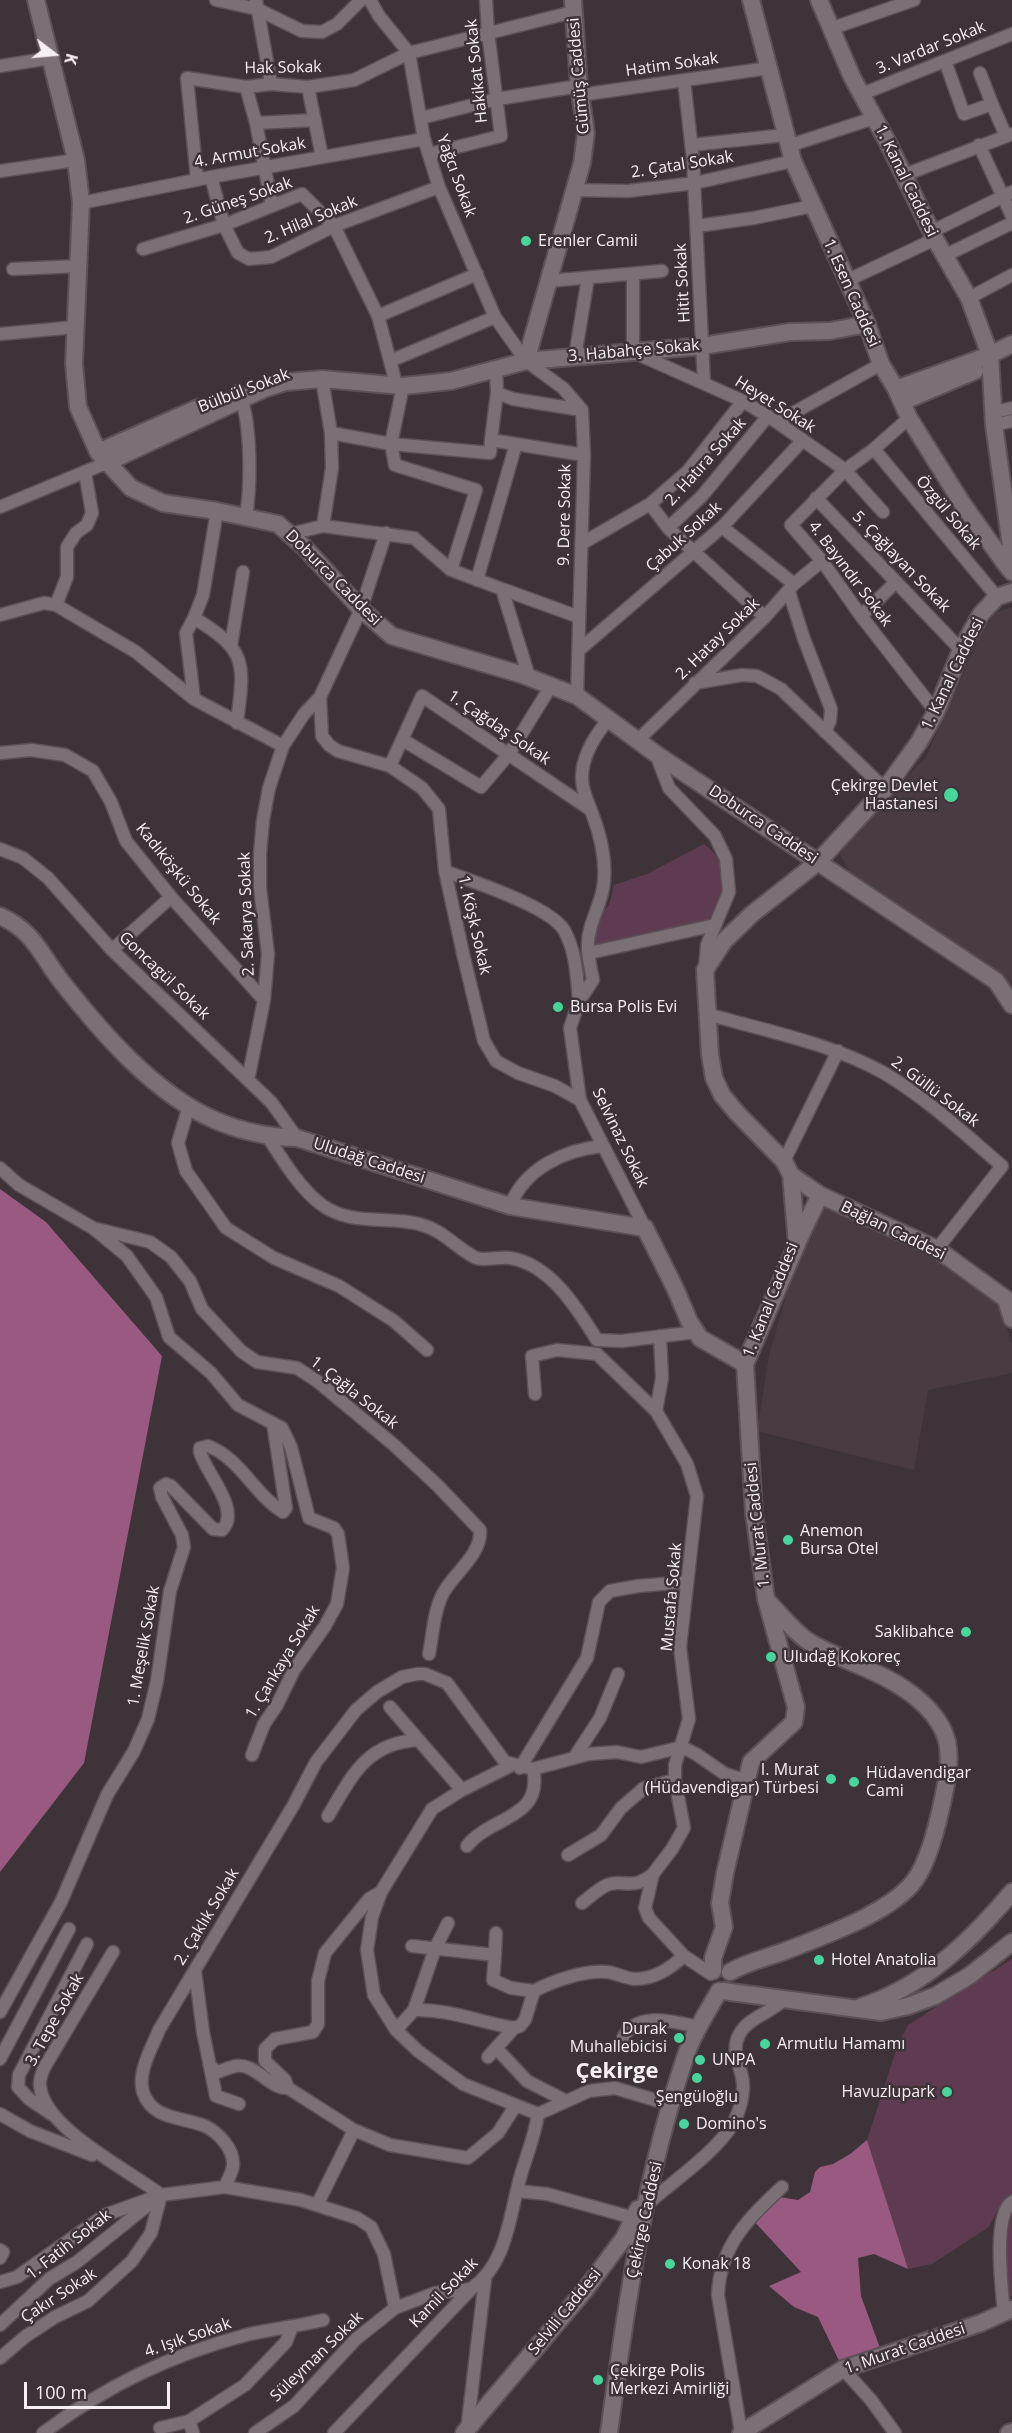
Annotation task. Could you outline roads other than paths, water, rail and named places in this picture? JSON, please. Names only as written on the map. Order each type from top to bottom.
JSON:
[{"type":"main road","name":"Doburca Caddesi","points":[[36,0],[76,160],[81,202],[74,364],[78,407],[90,438],[102,457],[131,488],[163,503],[246,516],[278,524],[361,609],[392,636],[529,677],[577,696],[656,754],[996,981],[1012,1005]]},
{"type":"main road","name":"1. Esen Caddesi","points":[[751,0],[789,147],[813,206],[867,324],[881,363],[909,418],[962,503],[1009,571]]},
{"type":"main road","name":"1. Kanal Caddesi","points":[[705,970],[724,941],[752,914],[818,862],[885,789],[919,742],[936,712],[962,650],[981,614],[1004,595],[1009,571],[1011,546],[1006,466],[994,419],[990,360],[969,298],[933,236],[830,29],[819,0]]},
{"type":"main road","name":"Gümüş Caddesi","points":[[526,361],[582,164],[586,133],[573,6]]},
{"type":"main road","name":"3. Habahçe Sokak","points":[[396,374],[451,381],[526,361],[702,346],[790,332],[830,331],[867,324]]},
{"type":"main road","points":[[990,360],[1012,344]]},
{"type":"main road","points":[[899,395],[990,360],[1012,356]]},
{"type":"main road","name":"Bülbül Sokak","points":[[102,457],[240,396],[285,372],[323,370],[396,374]]},
{"type":"main road","name":"Bülbül Sokak","points":[[240,396],[286,382],[396,374]]},
{"type":"main road","name":"Uludağ Caddesi","points":[[0,915],[35,941],[60,980],[124,1054],[169,1092],[216,1121],[268,1137],[297,1138],[510,1206],[645,1228]]},
{"type":"main road","points":[[705,970],[714,1078],[722,1095],[787,1168]]},
{"type":"main road","name":"1. Kanal Caddesi","points":[[745,1364],[797,1244],[787,1168]]},
{"type":"main road","name":"Bağlan Caddesi","points":[[787,1168],[820,1195],[938,1249],[1009,1299],[1012,1319]]},
{"type":"main road","points":[[797,1244],[820,1195]]},
{"type":"main road","points":[[645,1228],[700,1338],[745,1364]]},
{"type":"main road","name":"1. Murat Caddesi","points":[[720,1980],[743,1964],[786,1950],[891,1904],[916,1879],[938,1825],[950,1768],[948,1743],[940,1722],[918,1699],[880,1674],[809,1642],[766,1599],[753,1513],[745,1364]]},
{"type":"main road","name":"Çekirge Caddesi","points":[[609,2433],[640,2212],[652,2182],[688,2051],[720,1980],[713,1958],[724,1927],[720,1903],[751,1762],[794,1722],[796,1707],[766,1599]]},
{"type":"main road","points":[[781,1652],[809,1642]]},
{"type":"main road","points":[[852,2009],[884,1999],[910,1985],[945,1960],[982,1928],[1012,1892]]},
{"type":"main road","points":[[720,1980],[786,1998],[881,2012],[908,2006],[935,1996],[969,1976],[1012,1942]]},
{"type":"main road","name":"Selvili Caddesi","points":[[466,2431],[585,2290],[624,2238],[640,2212]]},
{"type":"main road","name":"1. Murat Caddesi","points":[[741,2433],[843,2368],[1009,2315]]},
{"type":"street","points":[[216,0],[257,4],[302,32],[322,32],[337,24],[361,0]]},
{"type":"street","name":"Yağcı Sokak","points":[[370,0],[409,53],[424,139],[439,187],[495,317],[526,361]]},
{"type":"street","name":"Hakikat Sokak","points":[[429,154],[501,136],[486,0]]},
{"type":"street","points":[[830,29],[914,0]]},
{"type":"street","points":[[257,4],[271,84]]},
{"type":"street","name":"Hak Sokak","points":[[197,179],[187,78],[246,87],[271,84],[308,87],[354,80],[409,53],[573,6]]},
{"type":"street","name":"3. Vardar Sokak","points":[[862,94],[1012,34]]},
{"type":"street","points":[[0,66],[51,58]]},
{"type":"street","points":[[945,61],[964,114],[992,104]]},
{"type":"street","name":"Hatim Sokak","points":[[421,118],[497,99],[684,80],[769,68]]},
{"type":"street","points":[[904,175],[1009,135],[992,104],[980,73]]},
{"type":"street","name":"Hitit Sokak","points":[[684,80],[695,183],[704,382]]},
{"type":"street","points":[[246,87],[256,123],[272,206]]},
{"type":"street","points":[[308,87],[322,157]]},
{"type":"street","name":"2. Çatal Sokak","points":[[574,190],[628,191],[695,183],[874,118]]},
{"type":"street","points":[[256,123],[315,120]]},
{"type":"street","name":"4. Armut Sokak","points":[[81,202],[424,139]]},
{"type":"street","points":[[692,145],[789,147]]},
{"type":"street","points":[[979,145],[1007,194],[1012,216]]},
{"type":"street","points":[[0,171],[76,160]]},
{"type":"street","name":"2. Hilal Sokak","points":[[211,177],[224,225],[238,253],[249,259],[271,257],[334,226],[439,187]]},
{"type":"street","name":"2. Güneş Sokak","points":[[143,249],[224,225],[302,194],[334,226]]},
{"type":"street","points":[[846,280],[933,236],[1007,194]]},
{"type":"street","points":[[697,226],[754,218],[813,206]]},
{"type":"street","points":[[944,256],[1012,223]]},
{"type":"street","points":[[334,226],[378,316],[396,374],[391,444],[395,465],[476,490],[451,570]]},
{"type":"street","points":[[13,269],[80,266]]},
{"type":"street","points":[[548,281],[662,271]]},
{"type":"street","points":[[378,316],[477,274]]},
{"type":"street","points":[[633,274],[633,352]]},
{"type":"street","points":[[969,298],[1012,274]]},
{"type":"street","points":[[575,356],[588,278]]},
{"type":"street","points":[[396,374],[495,317]]},
{"type":"street","points":[[0,334],[76,327]]},
{"type":"street","name":"Heyet Sokak","points":[[633,352],[704,382],[773,419],[844,470],[883,512]]},
{"type":"street","points":[[526,361],[563,388],[582,410]]},
{"type":"street","name":"2. Hatıra Sokak","points":[[668,528],[702,496],[773,419],[881,363]]},
{"type":"street","points":[[331,433],[391,444],[490,453],[497,393],[496,370]]},
{"type":"street","points":[[322,379],[331,433],[332,468],[323,526]]},
{"type":"street","points":[[497,393],[513,399],[582,410]]},
{"type":"street","points":[[240,396],[249,453],[250,494],[246,516]]},
{"type":"street","points":[[581,544],[650,504],[688,471],[743,401]]},
{"type":"street","points":[[994,419],[1012,408]]},
{"type":"street","name":"9. Dere Sokak","points":[[577,696],[584,455],[582,410]]},
{"type":"street","name":"4. Bayındır Sokak","points":[[909,418],[874,449],[844,470],[791,525],[822,561],[861,616],[936,712]]},
{"type":"street","points":[[994,419],[1012,421]]},
{"type":"street","points":[[491,440],[584,455]]},
{"type":"street","name":"Çabuk Sokak","points":[[579,650],[722,527],[803,440]]},
{"type":"street","points":[[477,580],[516,444]]},
{"type":"street","name":"Özgül Sokak","points":[[874,449],[1004,595]]},
{"type":"street","points":[[0,507],[86,472],[102,457]]},
{"type":"street","points":[[56,605],[67,577],[67,547],[76,533],[87,525],[92,513],[86,472]]},
{"type":"street","name":"5. Çağlayan Sokak","points":[[816,498],[962,650]]},
{"type":"street","points":[[650,504],[668,528],[765,617]]},
{"type":"street","points":[[194,699],[186,633],[203,595],[217,511]]},
{"type":"street","points":[[290,534],[323,526],[414,538],[451,570],[579,617]]},
{"type":"street","points":[[722,527],[792,588],[804,639],[831,709],[830,721],[825,732]]},
{"type":"street","points":[[386,533],[361,609],[320,697],[322,736],[338,751],[390,766],[422,788],[439,809],[445,871]]},
{"type":"street","name":"2. Hatay Sokak","points":[[638,740],[822,561]]},
{"type":"street","points":[[231,645],[243,572]]},
{"type":"street","points":[[861,616],[897,582]]},
{"type":"street","points":[[502,590],[529,677]]},
{"type":"street","points":[[0,615],[44,603],[56,605],[136,652],[194,699],[283,746]]},
{"type":"street","points":[[194,618],[213,629],[231,645],[242,665],[237,723]]},
{"type":"street","points":[[695,683],[742,675],[756,676],[781,689],[885,789]]},
{"type":"street","points":[[403,740],[481,787],[509,754],[551,686]]},
{"type":"street","name":"1. Çağdaş Sokak","points":[[390,766],[422,696],[591,810]]},
{"type":"street","name":"2. Sakarya Sokak","points":[[264,1000],[268,954],[260,888],[263,820],[269,788],[283,746],[304,714],[320,697]]},
{"type":"street","name":"Selvinaz Sokak","points":[[608,720],[595,736],[584,764],[582,786],[600,840],[604,881],[601,903],[589,930],[592,980],[579,1001],[570,1028],[580,1100],[645,1228]]},
{"type":"street","name":"Kadıköşkü Sokak","points":[[0,753],[31,750],[64,755],[93,771],[111,802],[126,841],[171,897],[264,1000]]},
{"type":"street","points":[[656,754],[669,788],[715,836],[726,860],[729,891],[707,945],[705,970]]},
{"type":"street","name":"Goncagül Sokak","points":[[0,849],[23,858],[48,878],[112,950],[271,1102],[297,1138]]},
{"type":"street","name":"1. Köşk Sokak","points":[[445,871],[543,911],[563,928],[576,962],[579,1001]]},
{"type":"street","name":"1. Köşk Sokak","points":[[445,871],[484,1041],[496,1061],[518,1073],[555,1086],[580,1100]]},
{"type":"street","points":[[112,950],[171,897]]},
{"type":"street","points":[[589,953],[715,925]]},
{"type":"street","points":[[248,1080],[264,1000]]},
{"type":"street","name":"2. Güllü Sokak","points":[[707,1014],[838,1052],[884,1073],[942,1115],[1002,1166],[938,1249]]},
{"type":"street","points":[[787,1168],[838,1052]]},
{"type":"street","points":[[189,1106],[178,1143],[183,1162],[186,1171],[226,1228],[274,1258],[339,1286],[394,1321],[427,1350]]},
{"type":"street","points":[[268,1137],[292,1173],[321,1205],[349,1218],[420,1224],[446,1235],[476,1258],[509,1257],[533,1264],[573,1301],[597,1340],[597,1354],[557,1350],[532,1356],[535,1394]]},
{"type":"street","points":[[510,1206],[516,1191],[534,1171],[577,1148],[603,1146]]},
{"type":"street","name":"1. Çankaya Sokak","points":[[0,1168],[19,1185],[93,1228],[127,1257],[156,1297],[169,1337],[211,1373],[238,1405],[282,1428],[291,1447],[309,1518],[334,1528],[338,1534],[343,1568],[337,1604],[325,1626],[294,1670],[277,1705],[264,1724],[252,1755]]},
{"type":"street","name":"1. Çağla Sokak","points":[[93,1228],[150,1242],[171,1257],[190,1281],[202,1309],[222,1334],[241,1351],[257,1362],[297,1368],[317,1381],[394,1445],[480,1530],[481,1537],[477,1546],[444,1591],[429,1654]]},
{"type":"street","points":[[597,1340],[622,1341],[696,1332]]},
{"type":"street","points":[[656,1411],[662,1378],[660,1336]]},
{"type":"street","name":"Mustafa Sokak","points":[[597,1354],[656,1411],[687,1464],[697,1496],[680,1647],[689,1719],[675,1766],[675,1780],[684,1828],[653,1874],[645,1908],[649,1918],[684,1956],[720,1980]]},
{"type":"street","name":"1. Meşelik Sokak","points":[[0,2012],[61,1902],[110,1790],[142,1735],[152,1705],[170,1591],[184,1547],[182,1535],[162,1497],[160,1488],[166,1484],[171,1486],[213,1529],[222,1530],[225,1527],[227,1515],[224,1498],[200,1452],[200,1448],[208,1446],[227,1457],[273,1506],[283,1512],[286,1508],[273,1423]]},
{"type":"street","points":[[672,2105],[615,2088],[588,2091],[538,2114],[463,2084],[418,2051],[396,2030],[374,1995],[367,1950],[372,1917],[381,1892],[432,1809],[462,1790],[516,1766],[587,1658],[599,1602],[610,1591],[687,1582]]},
{"type":"street","name":"2. Çaklık Sokak","points":[[225,2187],[233,2167],[231,2152],[221,2138],[205,2126],[171,2118],[151,2106],[143,2091],[143,2069],[159,2030],[316,1762],[356,1710],[377,1692],[402,1677],[425,1674],[447,1683],[505,1762],[516,1766]]},
{"type":"street","points":[[574,1758],[600,1718],[618,1674]]},
{"type":"street","points":[[390,1707],[462,1790]]},
{"type":"street","points":[[328,1816],[348,1783],[369,1756],[397,1742],[418,1740]]},
{"type":"street","points":[[516,1766],[533,1769],[589,1754],[617,1752],[641,1757],[682,1747],[725,1774],[747,1781]]},
{"type":"street","points":[[467,1846],[475,1836],[506,1820],[534,1796],[536,1784],[533,1769]]},
{"type":"street","points":[[568,1855],[602,1835],[621,1808],[644,1788],[675,1780]]},
{"type":"street","points":[[582,1903],[608,1884],[633,1885],[644,1882],[653,1874]]},
{"type":"street","points":[[288,2088],[285,2080],[266,2061],[265,2049],[276,2039],[313,2032],[316,2029],[319,2018],[318,1981],[325,1953],[369,1899],[381,1892]]},
{"type":"street","points":[[396,2030],[414,2010],[435,1948],[448,1923]]},
{"type":"street","points":[[0,2058],[69,1929]]},
{"type":"street","points":[[496,1933],[493,1980],[511,1988],[534,1991],[546,1985],[585,1974],[605,1972],[633,1979],[648,1977],[666,1971],[684,1956]]},
{"type":"street","points":[[57,2117],[29,2099],[18,2086],[18,2074],[87,1944]]},
{"type":"street","points":[[412,1946],[495,1955]]},
{"type":"street","name":"3. Tepe Sokak","points":[[112,1952],[44,2068],[39,2084],[43,2097],[76,2138],[138,2177],[161,2195]]},
{"type":"street","points":[[195,1971],[203,2032],[216,2096],[238,2104]]},
{"type":"street","points":[[534,1991],[525,2020],[520,2026],[514,2028],[492,2053],[527,2081],[566,2101]]},
{"type":"street","points":[[517,2191],[547,2194],[640,2212],[703,2156],[733,2124],[740,2108],[744,2086],[735,2043],[748,2024],[778,2006],[786,1998]]},
{"type":"street","points":[[414,2010],[448,2011],[514,2028]]},
{"type":"street","points":[[623,2038],[627,2031],[640,2023],[660,2019],[703,2020]]},
{"type":"street","points":[[210,2066],[218,2072],[238,2065],[251,2069],[277,2086],[288,2088],[354,2130],[390,2145],[468,2158],[498,2133],[516,2105]]},
{"type":"street","points":[[0,2105],[30,2131]]},
{"type":"street","points":[[0,2114],[30,2131],[89,2155],[102,2156]]},
{"type":"street","name":"Kamil Sokak","points":[[334,2433],[471,2289],[485,2280],[502,2250],[522,2169],[535,2137],[538,2114]]},
{"type":"street","points":[[317,2205],[354,2130]]},
{"type":"street","points":[[0,2282],[17,2277],[105,2215],[161,2195],[225,2187],[301,2200],[357,2218],[371,2227],[384,2254],[395,2308]]},
{"type":"street","points":[[741,2433],[718,2295],[718,2273],[732,2241],[756,2212],[782,2187]]},
{"type":"street","name":"1. Fatih Sokak","points":[[0,2325],[49,2279],[77,2262],[161,2195]]},
{"type":"street","name":"Çakır Sokak","points":[[0,2358],[55,2318],[88,2301],[132,2261],[152,2233],[161,2195]]},
{"type":"street","points":[[1009,2315],[1000,2275],[1003,2216],[1012,2202]]},
{"type":"street","points":[[0,2250],[3,2252],[0,2258]]},
{"type":"street","points":[[466,2431],[485,2280]]},
{"type":"street","name":"Süleyman Sokak","points":[[255,2433],[294,2406],[356,2339],[395,2308],[435,2293],[471,2289]]},
{"type":"street","name":"4. Işık Sokak","points":[[43,2433],[121,2382],[152,2367],[246,2335],[323,2320]]},
{"type":"street","points":[[160,2428],[191,2427],[245,2385],[286,2342],[292,2327]]},
{"type":"street","points":[[843,2368],[871,2400],[895,2433]]},
{"type":"place","name":"Erenler Camii","points":[[526,241]]},
{"type":"place","name":"Çekirge Devlet Hastanesi","points":[[951,795]]},
{"type":"place","name":"Bursa Polis Evi","points":[[558,1007]]},
{"type":"place","name":"Anemon Bursa Otel","points":[[788,1540]]},
{"type":"place","name":"Saklibahce","points":[[966,1632]]},
{"type":"place","name":"Uludağ Kokoreç","points":[[771,1657]]},
{"type":"place","name":"I. Murat (Hüdavendigar) Türbesi","points":[[831,1779]]},
{"type":"place","name":"Hüdavendigar Cami","points":[[854,1782]]},
{"type":"place","name":"Hotel Anatolia","points":[[819,1960]]},
{"type":"place","name":"Durak Muhallebicisi","points":[[679,2038]]},
{"type":"place","name":"Armutlu Hamamı","points":[[765,2044]]},
{"type":"place","name":"UNPA","points":[[700,2060]]},
{"type":"place","name":"Şengüloğlu","points":[[697,2078]]},
{"type":"place","name":"Havuzlupark","points":[[947,2092]]},
{"type":"place","name":"Domino's","points":[[684,2124]]},
{"type":"place","name":"Konak 18","points":[[670,2264]]},
{"type":"place","name":"Çekirge Polis Merkezi Amirliği","points":[[598,2380]]},
{"type":"district","name":"Çekirge","points":[[617,2072]]}]
